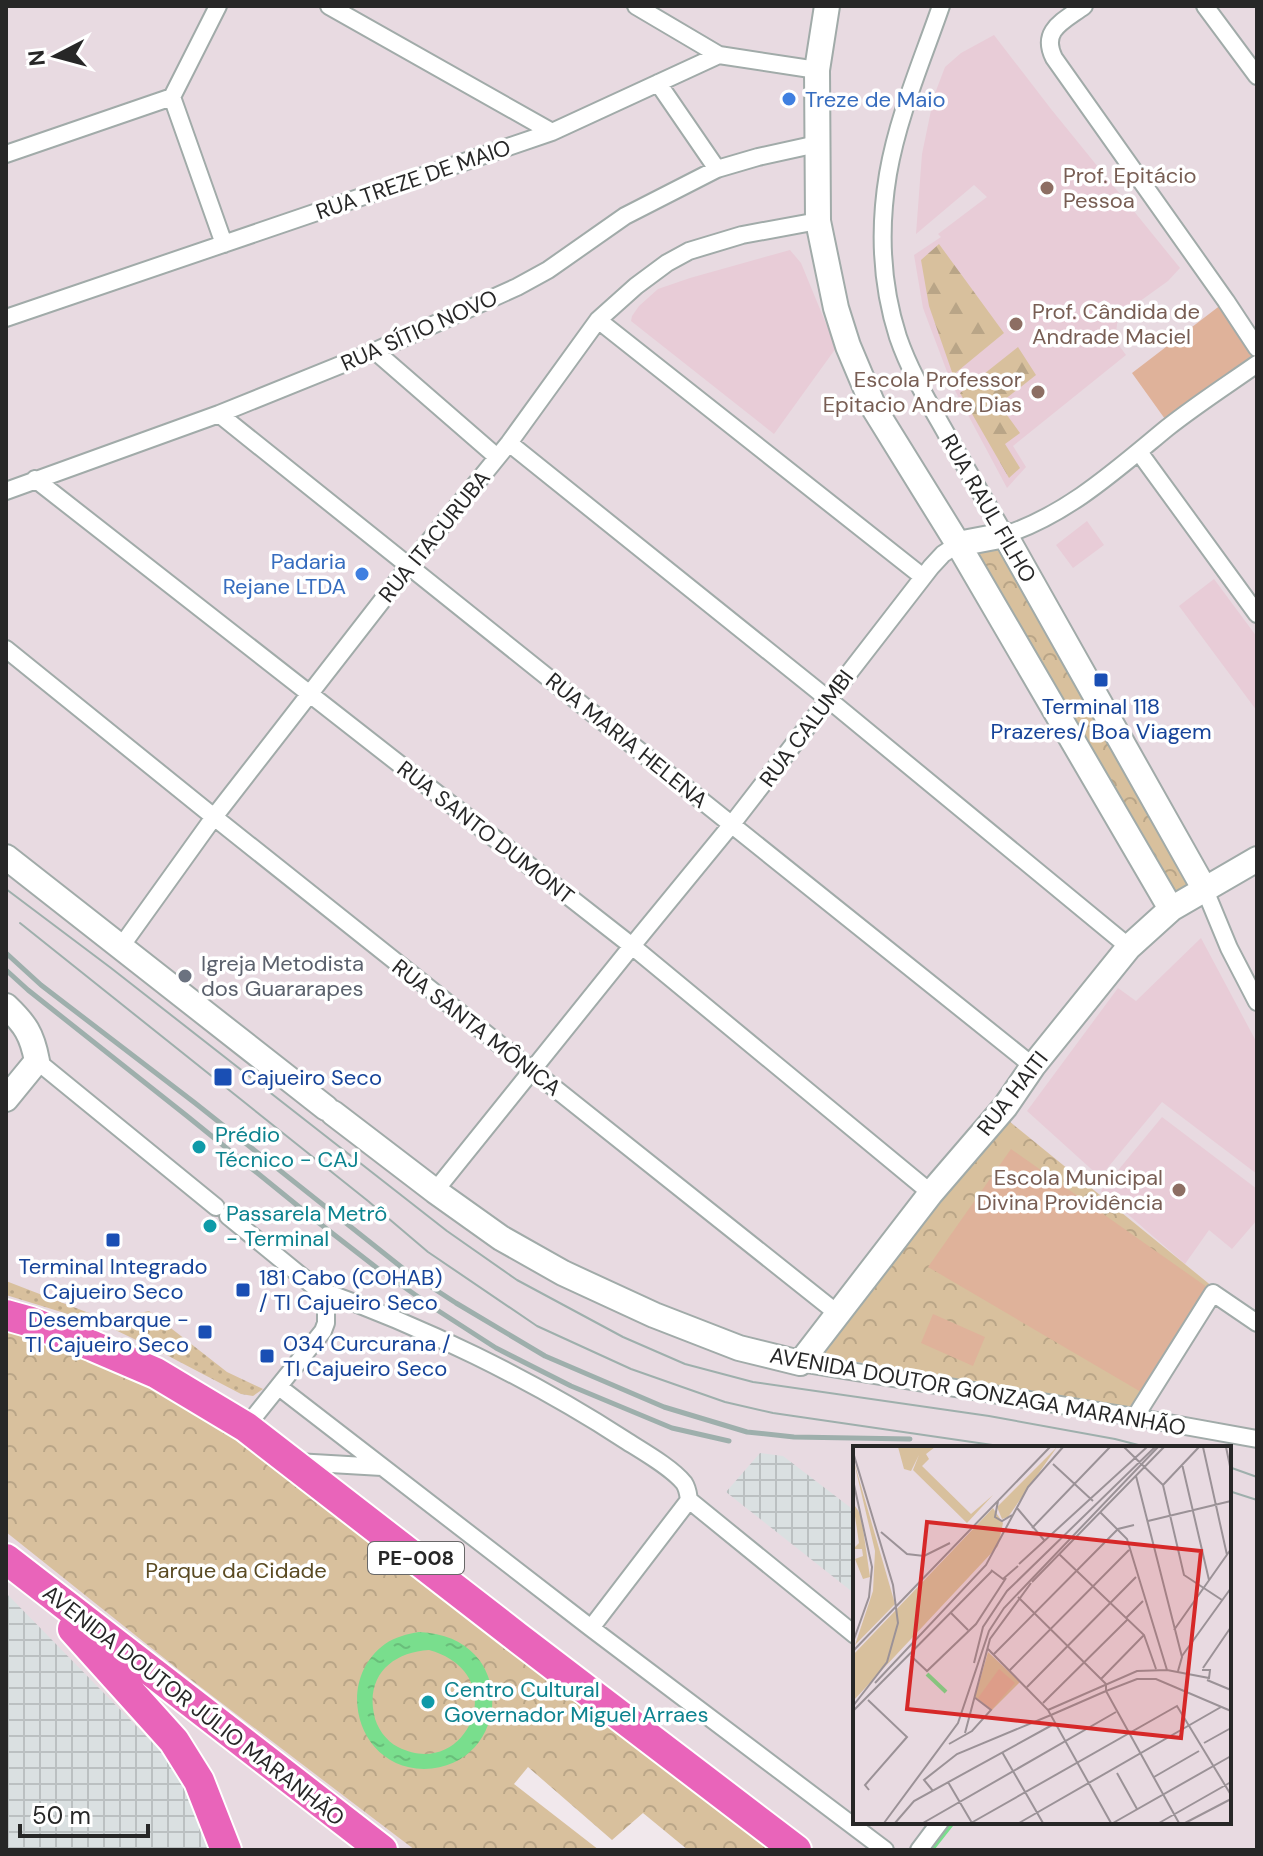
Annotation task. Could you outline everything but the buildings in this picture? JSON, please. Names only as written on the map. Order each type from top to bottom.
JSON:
[{"type":"highway","name":"PE-008","points":[[6,1315],[93,1346],[156,1373],[246,1427],[796,1850]]},
{"type":"highway","points":[[12,1564],[174,1741],[199,1781],[226,1850]]},
{"type":"highway","name":"AVENIDA DOUTOR JÚLIO MARANHÃO","points":[[12,1564],[382,1850]]},
{"type":"street","points":[[6,154],[172,97],[218,6]]},
{"type":"street","points":[[329,6],[552,132]]},
{"type":"street","points":[[636,6],[719,55],[817,70]]},
{"type":"street","points":[[827,6],[817,70],[818,221],[836,308],[848,346],[890,436],[958,544],[1171,909]]},
{"type":"street","name":"RUA RAUL FILHO","points":[[941,6],[900,125],[891,162],[884,212],[883,264],[891,311],[908,363],[929,404],[1205,890]]},
{"type":"street","points":[[1084,6],[1050,34],[1050,49],[1054,58],[1257,348]]},
{"type":"street","points":[[1205,6],[1257,76]]},
{"type":"street","name":"RUA TREZE DE MAIO","points":[[6,318],[552,132],[719,55]]},
{"type":"street","points":[[658,83],[717,169]]},
{"type":"street","points":[[172,97],[224,244]]},
{"type":"street","name":"RUA SÍTIO NOVO","points":[[6,491],[219,414],[375,351],[517,287],[548,270],[612,224],[717,169],[817,144]]},
{"type":"street","name":"RUA ITACURUBA","points":[[120,948],[214,817],[509,443],[598,320],[636,286],[689,251],[742,235],[818,221]]},
{"type":"street","points":[[598,320],[923,577]]},
{"type":"street","points":[[375,351],[497,457]]},
{"type":"street","points":[[958,544],[1029,527],[1062,509],[1257,364]]},
{"type":"street","name":"RUA MARIA HELENA","points":[[219,414],[1033,1066]]},
{"type":"street","points":[[509,443],[828,699],[1129,947]]},
{"type":"street","points":[[1139,452],[1257,614]]},
{"type":"street","name":"RUA SANTO DUMONT","points":[[35,479],[632,946],[931,1193]]},
{"type":"street","name":"RUA CALUMBI","points":[[435,1191],[732,824],[923,577],[943,554],[958,544]]},
{"type":"street","name":"RUA SANTA MÔNICA","points":[[6,649],[837,1313]]},
{"type":"street","name":"AVENIDA DOUTOR GONZAGA MARANHÃO","points":[[6,857],[435,1191],[501,1238],[563,1273],[654,1315],[739,1348],[800,1363],[1257,1439]]},
{"type":"street","name":"RUA HAITI","points":[[800,1363],[931,1193],[1005,1107],[1033,1066],[1129,947],[1171,909],[1257,859]]},
{"type":"street","points":[[1205,890],[1229,948],[1257,1002]]},
{"type":"street","points":[[6,1006],[27,1027],[37,1061],[317,1289],[370,1308],[522,1379],[576,1408],[677,1476],[688,1491],[689,1500],[591,1628]]},
{"type":"street","points":[[6,1099],[37,1061]]},
{"type":"street","points":[[246,1427],[323,1331],[326,1308],[317,1289]]},
{"type":"street","points":[[1135,1417],[1213,1293],[1257,1323]]},
{"type":"street","points":[[279,1387],[885,1850]]},
{"type":"street","points":[[289,1461],[382,1467]]},
{"type":"street","points":[[689,1500],[853,1633]]},
{"type":"street","points":[[919,1850],[938,1824]]},
{"type":"shaded area","points":[[994,35],[1180,268],[1168,281],[1118,317],[1115,340],[1126,355],[1013,446],[1026,467],[1007,488],[952,385],[923,308],[914,255],[941,237],[938,234],[987,197],[974,185],[916,234],[922,154],[934,96],[945,67],[961,53]]},
{"type":"shaded area","points":[[790,250],[801,263],[836,348],[774,434],[631,321],[639,306],[658,289]]},
{"type":"shaded area","points":[[1226,301],[1257,348],[1257,364],[1170,426],[1132,373]]},
{"type":"shaded area","points":[[1087,521],[1104,545],[1073,568],[1056,545]]},
{"type":"shaded area","points":[[1214,579],[1257,637],[1257,711],[1179,606]]},
{"type":"shaded area","points":[[1201,938],[1257,1043],[1257,1174],[1162,1102],[1100,1177],[1027,1111],[1118,988],[1136,1001]]},
{"type":"shaded area","name":"Escola Municipal Divina Providência","points":[[1162,1117],[1257,1189],[1257,1220],[1232,1249],[1209,1230],[1185,1264],[1101,1191]]},
{"type":"shaded area","points":[[1011,1149],[1211,1290],[1141,1392],[928,1267]]},
{"type":"shaded area","points":[[933,1314],[985,1337],[973,1366],[921,1343]]},
{"type":"shaded area","points":[[760,1453],[783,1456],[853,1509],[853,1592],[726,1492]]},
{"type":"shaded area","points":[[6,1593],[146,1736],[199,1781],[226,1850],[6,1850]]},
{"type":"shaded area","points":[[528,1767],[612,1840],[643,1813],[688,1850],[599,1850],[514,1784]]},
{"type":"green space","points":[[939,244],[1004,333],[953,375],[929,306],[921,260]]},
{"type":"green space","points":[[1018,347],[1036,375],[999,404],[1020,433],[1005,444],[1020,468],[1009,478],[960,393]]},
{"type":"green space","points":[[982,541],[1008,541],[1205,890],[1171,909],[970,563]]},
{"type":"green space","points":[[1004,1117],[1213,1287],[1135,1409],[822,1356]]},
{"type":"green space","points":[[6,1281],[107,1320],[149,1311],[227,1372],[263,1389],[253,1396],[241,1394],[107,1326],[6,1295]]},
{"type":"green space","name":"Parque da Cidade","points":[[6,1328],[180,1394],[784,1850],[415,1850],[194,1682],[6,1532]]},
{"type":"water","points":[[419,1632],[452,1639],[475,1655],[488,1677],[492,1702],[488,1726],[474,1748],[453,1763],[424,1769],[401,1765],[383,1755],[369,1739],[360,1721],[357,1700],[360,1680],[369,1660],[385,1644]],"holes":[[[429,1650],[455,1662],[470,1680],[475,1700],[471,1721],[460,1738],[444,1750],[422,1754],[389,1741],[377,1724],[373,1700],[378,1677],[385,1668],[404,1655]]]},
{"type":"waterway","points":[[931,1850],[951,1824]]},
{"type":"tram line","points":[[6,889],[447,1231],[517,1280],[623,1337],[685,1364],[753,1382],[989,1416],[1142,1446]]},
{"type":"tram line","points":[[20,923],[428,1252],[537,1326],[631,1369],[725,1402],[773,1413],[999,1446]]},
{"type":"tram line","points":[[1231,1468],[1257,1477]]},
{"type":"tram line","points":[[1231,1492],[1257,1500]]},
{"type":"railway","points":[[6,953],[41,985],[405,1270],[545,1356],[664,1407],[747,1432],[794,1437],[910,1439]]},
{"type":"railway","points":[[6,970],[319,1223],[434,1308],[496,1348],[571,1386],[672,1428],[729,1441]]},
{"type":"place","name":"Treze de Maio","points":[[789,99]]},
{"type":"place","name":"Prof. Epitácio Pessoa","points":[[1047,188]]},
{"type":"place","name":"Prof. Cândida de Andrade Maciel","points":[[1016,324]]},
{"type":"place","name":"Escola Professor Epitacio Andre Dias","points":[[1038,392]]},
{"type":"place","name":"Padaria Rejane LTDA","points":[[362,574]]},
{"type":"place","name":"Terminal 118 Prazeres/ Boa Viagem","points":[[1101,680]]},
{"type":"place","name":"Igreja Metodista dos Guararapes","points":[[185,976]]},
{"type":"place","name":"Cajueiro Seco","points":[[223,1077]]},
{"type":"place","name":"Prédio Técnico - CAJ","points":[[199,1147]]},
{"type":"place","name":"Escola Municipal Divina Providência","points":[[1179,1190]]},
{"type":"place","name":"Passarela Metrô - Terminal","points":[[210,1226]]},
{"type":"place","name":"Terminal Integrado Cajueiro Seco","points":[[113,1240]]},
{"type":"place","name":"181 Cabo (COHAB) / TI Cajueiro Seco","points":[[243,1290]]},
{"type":"place","name":"Desembarque - TI Cajueiro Seco","points":[[205,1332]]},
{"type":"place","name":"034 Curcurana / TI Cajueiro Seco","points":[[267,1356]]},
{"type":"place","name":"Centro Cultural Governador Miguel Arraes","points":[[428,1702]]}]
